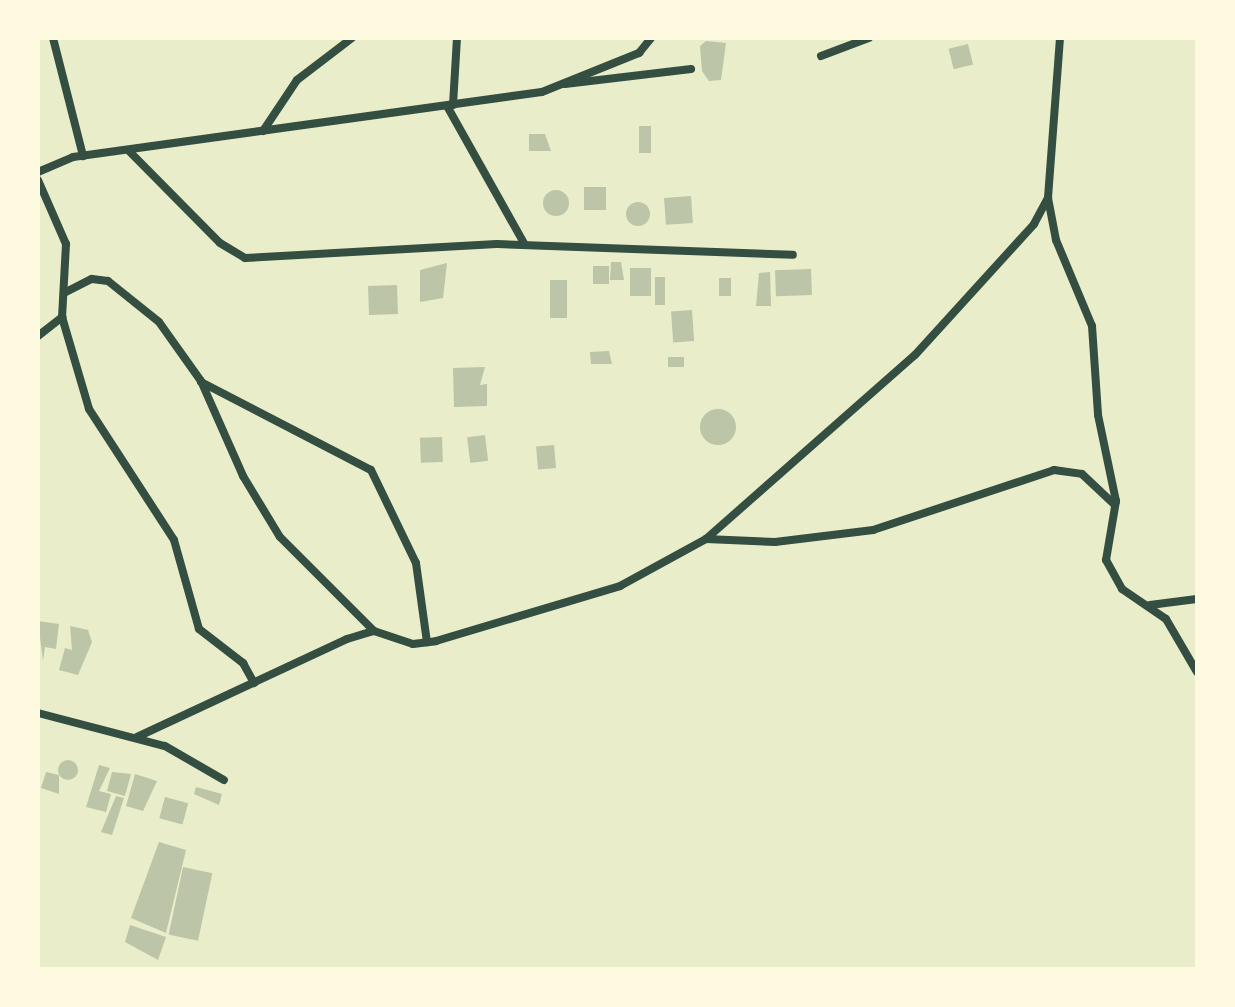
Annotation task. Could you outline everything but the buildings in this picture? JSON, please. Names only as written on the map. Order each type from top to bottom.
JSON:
[{"type":"street","points":[[53,38],[83,156]]},
{"type":"street","points":[[263,131],[297,80],[352,38]]},
{"type":"street","points":[[457,38],[450,106],[525,245]]},
{"type":"street","points":[[557,86],[639,53],[651,38]]},
{"type":"street","points":[[821,56],[869,38]]},
{"type":"street","points":[[1060,38],[1048,198],[1056,240],[1092,326],[1098,415],[1115,505],[1106,560],[1112,578],[1150,605],[1197,672]]},
{"type":"street","points":[[38,172],[83,156],[450,106],[557,86],[691,69]]},
{"type":"street","points":[[129,151],[233,253],[360,256],[525,245],[793,255]]},
{"type":"street","points":[[38,180],[66,244],[62,317],[99,433],[174,540],[199,629],[243,663],[254,683]]},
{"type":"street","points":[[64,293],[92,279],[108,281],[159,322],[201,381],[243,476],[280,537],[374,631],[427,642],[620,586],[706,539],[915,355],[1034,224],[1048,198]]},
{"type":"street","points":[[38,336],[62,317]]},
{"type":"street","points":[[201,381],[371,470],[416,563],[427,642]]},
{"type":"street","points":[[706,539],[775,542],[873,530],[1054,470],[1082,474],[1115,505]]},
{"type":"street","points":[[1150,605],[1197,599]]},
{"type":"street","points":[[137,737],[374,631]]},
{"type":"street","points":[[38,713],[137,737],[224,780]]}]
